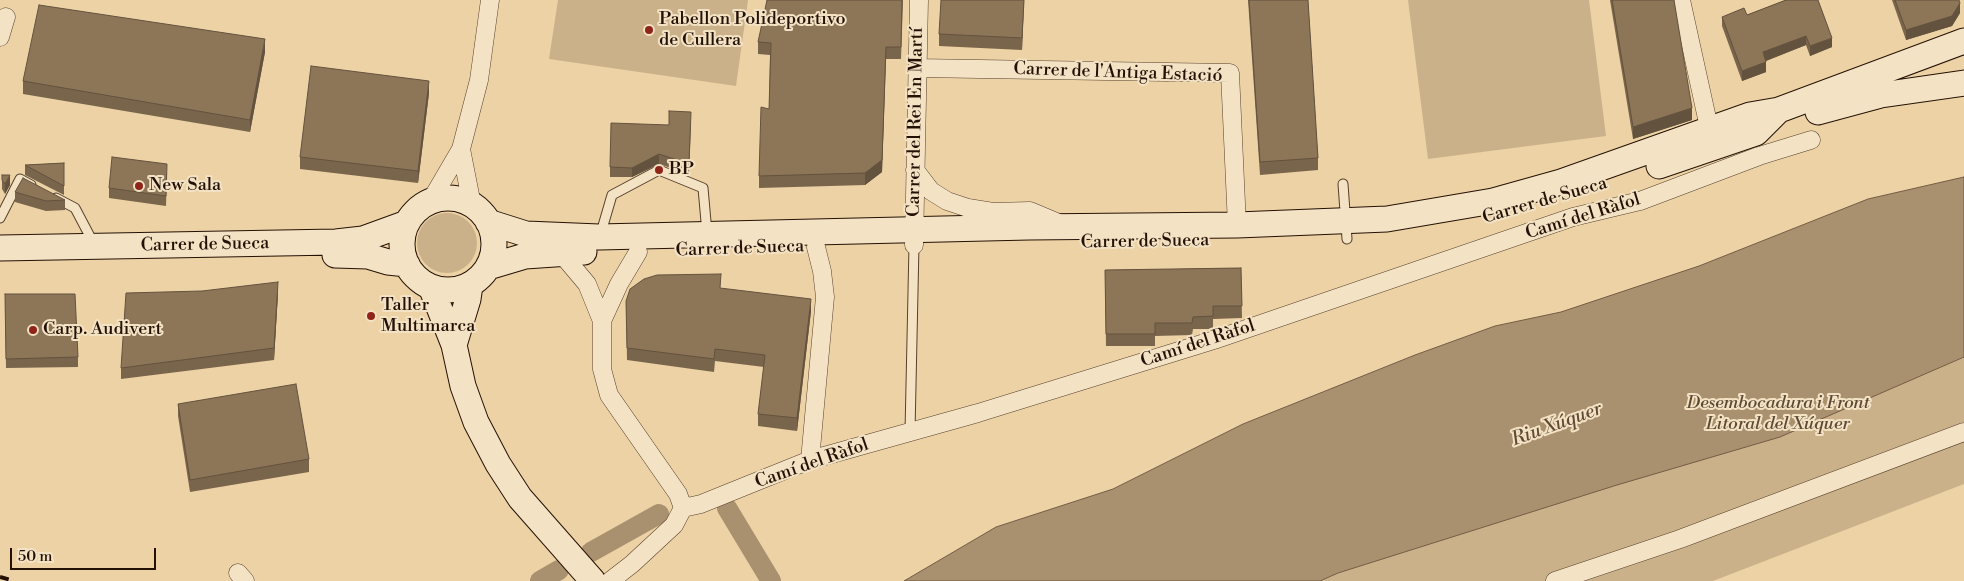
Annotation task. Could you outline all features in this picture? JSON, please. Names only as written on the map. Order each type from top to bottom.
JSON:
[{"type":"street","points":[[430,202],[460,149],[479,80],[490,0]]},
{"type":"street","name":"Carrer del Rei En Martí","points":[[914,237],[919,0]]},
{"type":"street","points":[[1681,0],[1711,138]]},
{"type":"street","points":[[0,37],[6,17]]},
{"type":"street","name":"Carrer de Sueca","points":[[1711,138],[1750,115],[1779,110],[1964,41]]},
{"type":"street","name":"Carrer de l'Antiga Estació","points":[[918,68],[1230,73],[1237,225]]},
{"type":"street","points":[[1756,133],[1841,105],[1881,95],[1964,83]]},
{"type":"street","name":"Carrer de Sueca","points":[[480,213],[526,234],[599,237],[707,233],[914,237],[1347,230],[1387,219],[1493,201],[1711,138],[1756,133],[1779,110]]},
{"type":"street","name":"Camí del Ràfol","points":[[683,508],[701,504],[810,460],[910,432],[1214,340],[1574,217],[1640,201],[1759,156],[1811,140]]},
{"type":"street","points":[[460,149],[480,213],[493,236],[493,252],[488,267],[470,285],[457,289],[444,290],[431,287],[417,277],[407,264],[403,250],[403,236],[407,223],[417,210],[430,202],[444,198],[459,199],[480,213]]},
{"type":"street","points":[[915,170],[931,190],[947,201],[968,208],[993,212],[1030,211],[1066,226]]},
{"type":"street","name":"Carrer de Sueca","points":[[0,248],[336,242],[363,239],[407,223]]},
{"type":"street","name":"Carrer de Sueca","points":[[488,267],[525,256],[560,252],[638,252],[816,247],[914,237],[1066,226],[1237,225],[1347,230]]},
{"type":"street","points":[[810,460],[825,297],[822,271],[816,247]]},
{"type":"street","points":[[560,252],[587,284],[602,321],[602,370],[609,395],[678,494],[683,508],[674,525],[632,564],[610,581]]},
{"type":"street","points":[[602,321],[619,284],[638,252]]},
{"type":"street","name":"Carrer de Sueca","points":[[0,263],[348,254],[407,264]]},
{"type":"street","points":[[454,344],[468,299],[470,285]]},
{"type":"street","points":[[431,287],[454,344],[464,386],[476,422],[498,464],[520,498],[585,572]]},
{"type":"street","points":[[1554,581],[1680,539],[1964,432]]},
{"type":"lane","points":[[599,237],[612,195],[659,170],[703,188],[707,233]]},
{"type":"lane","points":[[7,178],[20,179],[75,208],[95,247]]},
{"type":"lane","points":[[0,218],[20,179]]},
{"type":"lane","points":[[1343,184],[1347,230]]},
{"type":"lane","points":[[910,432],[914,237]]},
{"type":"green space","name":"Pabellon Polideportivo de Cullera","points":[[558,0],[748,0],[736,86],[549,59]]},
{"type":"green space","points":[[1408,0],[1589,0],[1606,136],[1428,159]]},
{"type":"green space","name":"Desembocadura i Front Litoral del Xúquer","points":[[1964,211],[1964,484],[1713,581],[987,581]]},
{"type":"green space","points":[[441,213],[453,213],[464,218],[472,226],[477,237],[475,255],[464,268],[453,273],[441,273],[430,268],[422,260],[417,249],[417,237],[422,226],[430,218]]},
{"type":"water","name":"Desembocadura i Front Litoral del Xúquer","points":[[1964,177],[1964,357],[1780,437],[1617,485],[1338,573],[1320,581],[904,581],[996,527],[1113,489],[1243,424],[1415,355],[1495,326],[1561,312],[1699,266],[1868,199]]},
{"type":"building","points":[[767,0],[902,0],[901,47],[886,47],[882,160],[865,173],[759,176],[761,107],[769,109],[771,43],[758,42]]},
{"type":"building","points":[[941,0],[1024,0],[1022,38],[939,34]]},
{"type":"building","points":[[1249,0],[1308,0],[1318,158],[1260,162]]},
{"type":"building","points":[[1612,0],[1674,0],[1692,108],[1633,127]]},
{"type":"building","points":[[1786,0],[1818,0],[1832,38],[1810,46],[1806,36],[1763,52],[1766,62],[1742,71],[1722,17],[1744,8],[1747,15]]},
{"type":"building","points":[[1895,0],[1959,0],[1960,3],[1952,16],[1906,30]]},
{"type":"building","points":[[39,5],[265,39],[250,120],[23,81]]},
{"type":"building","points":[[311,66],[429,81],[418,171],[300,157]]},
{"type":"building","points":[[669,111],[691,112],[689,164],[659,154],[632,168],[610,167],[611,123],[669,125]]},
{"type":"building","name":"New Sala","points":[[112,157],[167,164],[166,196],[109,188]]},
{"type":"building","points":[[64,163],[64,186],[25,165]]},
{"type":"building","points":[[2,175],[10,175],[5,184],[2,180]]},
{"type":"building","points":[[23,178],[65,200],[46,201],[15,192]]},
{"type":"building","points":[[1241,268],[1242,306],[1213,306],[1213,316],[1193,317],[1192,323],[1155,323],[1155,334],[1106,334],[1105,270]]},
{"type":"building","points":[[721,274],[720,288],[811,299],[797,418],[758,414],[765,355],[715,349],[714,359],[627,348],[626,301],[630,289],[644,279],[657,275]]},
{"type":"building","points":[[278,282],[274,348],[121,368],[126,293],[202,291]]},
{"type":"building","points":[[5,294],[75,294],[78,357],[6,359]]},
{"type":"building","points":[[296,384],[309,459],[190,480],[178,404]]},
{"type":"waterway","points":[[727,508],[771,581]]},
{"type":"waterway","points":[[591,552],[659,514]]},
{"type":"waterway","points":[[540,581],[559,570]]},
{"type":"railway","points":[[0,577],[15,581]]},
{"type":"place","name":"Pabellon Polideportivo de Cullera","points":[[649,30]]},
{"type":"place","name":"BP","points":[[659,170]]},
{"type":"place","name":"New Sala","points":[[139,186]]},
{"type":"place","name":"Taller Multimarca","points":[[371,316]]},
{"type":"place","name":"Carp. Audivert","points":[[33,330]]},
{"type":"water label","name":"Riu Xúquer","points":[[1557,425]]}]
